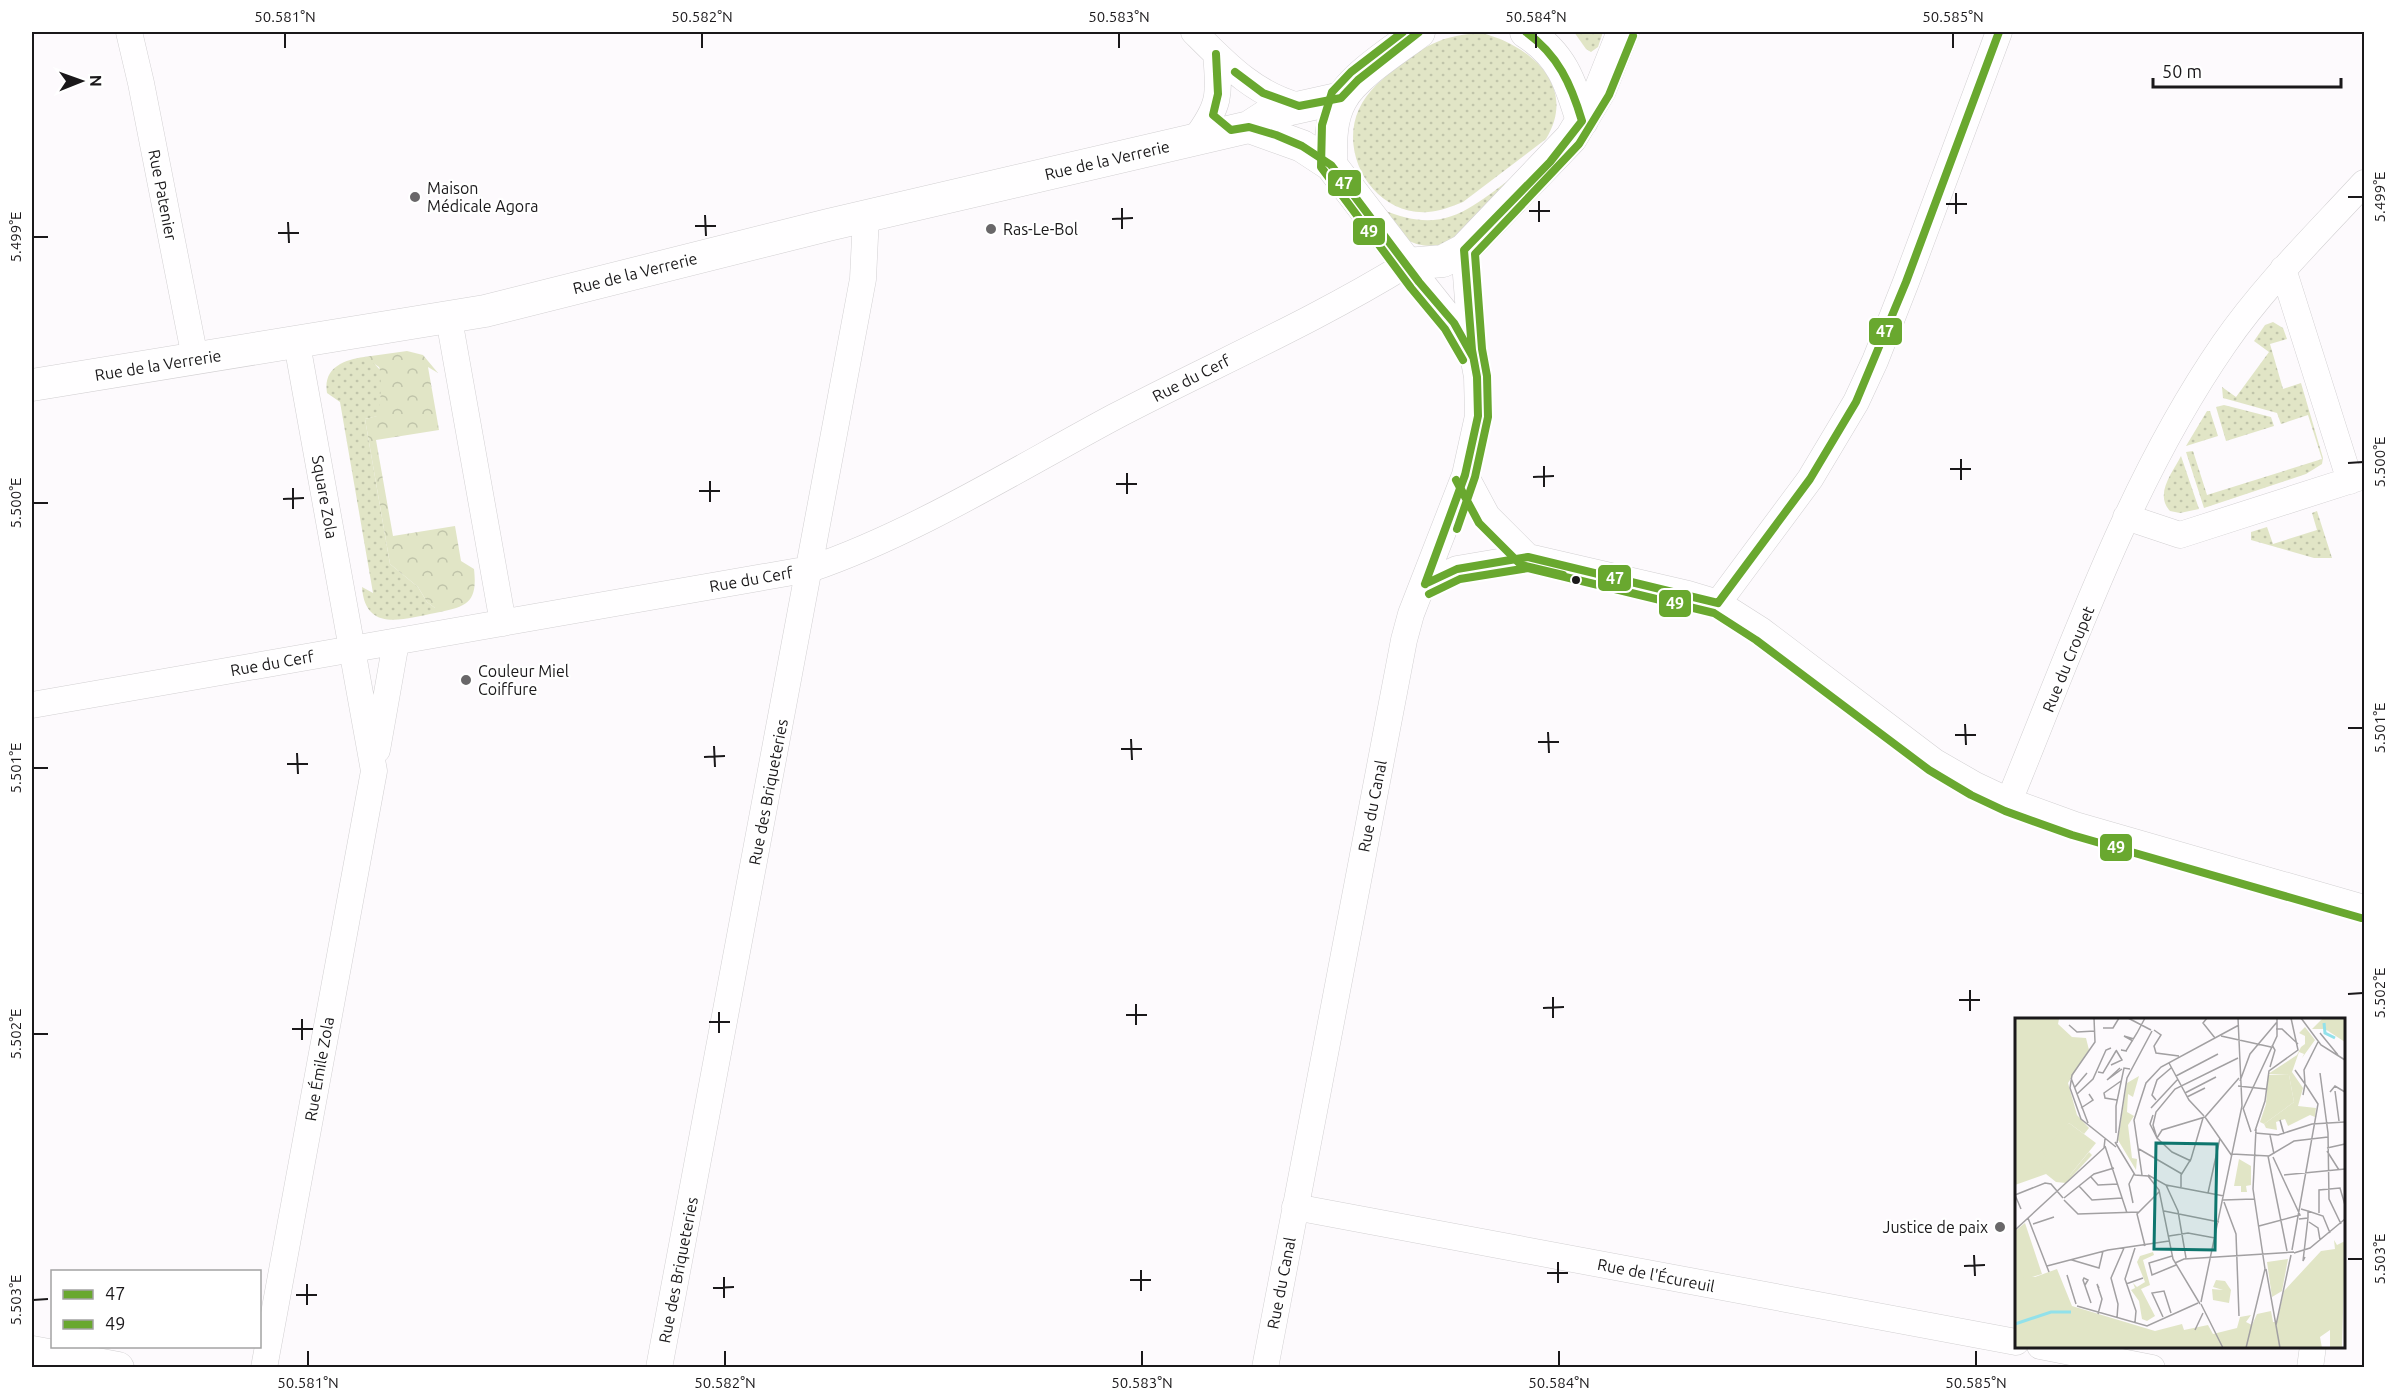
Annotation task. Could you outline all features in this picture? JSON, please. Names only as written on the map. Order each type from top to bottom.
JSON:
[{"type":"street","name":"Rue Patenier","points":[[129,32],[195,358]]},
{"type":"street","points":[[1194,32],[1245,81],[1274,99],[1299,106]]},
{"type":"street","points":[[1331,165],[1332,126],[1341,98],[1358,80],[1419,32]]},
{"type":"street","points":[[1526,32],[1554,54],[1563,67],[1582,121]]},
{"type":"street","points":[[1407,264],[1443,261],[1464,250],[1550,162],[1582,121],[1600,90],[1623,32]]},
{"type":"street","points":[[1718,603],[1810,479],[1856,402],[1898,302],[1999,32]]},
{"type":"street","points":[[1216,54],[1222,128]]},
{"type":"street","points":[[1222,128],[1252,100],[1245,81]]},
{"type":"street","name":"Rue de la Verrerie","points":[[32,385],[449,319],[1222,128],[1299,106],[1341,98]]},
{"type":"street","points":[[1222,128],[1302,146],[1331,165],[1454,322],[1472,350]]},
{"type":"street","name":"Rue du Croupet","points":[[2009,801],[2126,517],[2160,450],[2225,343],[2283,269],[2364,183]]},
{"type":"street","name":"Rue des Briqueteries","points":[[660,1368],[863,279],[866,216]]},
{"type":"street","name":"Rue du Canal","points":[[1264,1368],[1404,640],[1411,614],[1425,584],[1465,475],[1478,416],[1477,377],[1472,350],[1464,250]]},
{"type":"street","name":"Rue du Cerf","points":[[32,705],[810,569],[887,538],[1168,389],[1364,291],[1407,264]]},
{"type":"street","points":[[2126,517],[2180,535],[2357,479],[2283,269]]},
{"type":"street","points":[[449,319],[503,623]]},
{"type":"street","name":"Square Zola","points":[[297,344],[353,650]]},
{"type":"street","points":[[1465,475],[1486,516],[1528,556]]},
{"type":"street","points":[[1425,584],[1457,569],[1528,556],[1718,603],[1762,631],[1935,762],[2009,801],[2074,825],[2364,908]]},
{"type":"street","name":"Rue Émile Zola","points":[[264,1368],[396,642]]},
{"type":"street","name":"Rue Émile Zola","points":[[353,650],[374,771]]},
{"type":"street","name":"Rue de l'Écureuil","points":[[1295,1207],[2015,1342]]},
{"type":"street","points":[[2045,1348],[2152,1368]]},
{"type":"street","points":[[2310,1368],[2313,1348]]},
{"type":"street","points":[[32,1352],[118,1368]]},
{"type":"green space","points":[[1574,32],[1603,32],[1598,47],[1591,52],[1586,49]]},
{"type":"green space","points":[[1482,33],[1517,48],[1532,58],[1544,71],[1553,86],[1556,102],[1554,120],[1546,139],[1463,202],[1428,212],[1409,211],[1392,204],[1377,193],[1366,179],[1358,163],[1353,145],[1354,127],[1362,102],[1381,80],[1428,46],[1447,38]]},
{"type":"green space","points":[[1521,171],[1451,245],[1416,244],[1396,229],[1381,209],[1404,217],[1423,220],[1440,219],[1471,207]]},
{"type":"green space","points":[[2273,322],[2283,328],[2287,339],[2270,344],[2283,389],[2301,383],[2323,458],[2322,464],[2306,474],[2204,508],[2186,452],[2193,451],[2207,495],[2322,459],[2308,415],[2281,424],[2277,413],[2223,398],[2222,387],[2236,397],[2269,352],[2254,341],[2265,325]]},
{"type":"green space","points":[[407,351],[423,355],[438,373],[428,367],[439,430],[376,440],[393,536],[455,526],[461,561],[474,569],[474,590],[468,602],[455,609],[435,613],[435,608],[427,602],[418,587],[390,564],[365,419],[377,416],[381,384],[379,367],[364,357]]},
{"type":"green space","points":[[364,357],[371,360],[382,372],[380,412],[378,416],[365,419],[390,564],[418,587],[427,602],[435,608],[435,613],[388,620],[370,611],[365,602],[362,587],[373,593],[340,402],[327,393],[328,377],[331,371],[349,360]]},
{"type":"green space","points":[[2224,405],[2271,417],[2274,426],[2226,441],[2216,407]]},
{"type":"green space","points":[[2207,411],[2210,411],[2218,436],[2186,446]]},
{"type":"green space","points":[[2181,456],[2199,509],[2180,513],[2170,511],[2164,497],[2164,490]]},
{"type":"green space","points":[[2317,511],[2332,558],[2314,558],[2251,540],[2251,532],[2267,527],[2273,544],[2317,530],[2312,513]]},
{"type":"transit line","name":"49","points":[[1403,32],[1351,72],[1332,92],[1322,125],[1321,167],[1411,288],[1445,329],[1463,360]]},
{"type":"transit line","name":"47","points":[[1235,72],[1263,93],[1299,106],[1341,98],[1358,80],[1419,32]]},
{"type":"transit line","name":"47","points":[[1425,584],[1465,475],[1478,416],[1477,377],[1472,350],[1464,250],[1550,162],[1582,121],[1562,71],[1547,50],[1526,32]]},
{"type":"transit line","name":"47","points":[[1718,603],[1810,479],[1856,402],[1906,282],[1999,32]]},
{"type":"transit line","name":"49","points":[[1457,529],[1475,477],[1488,417],[1487,376],[1482,349],[1475,254],[1579,144],[1609,95],[1633,36]]},
{"type":"transit line","name":"47","points":[[1216,54],[1218,94],[1213,115],[1231,130],[1249,127],[1276,135],[1302,146],[1331,165],[1419,282],[1454,323],[1473,357]]},
{"type":"transit line","name":"49","points":[[1456,480],[1479,523],[1521,565],[1563,575]]},
{"type":"transit line","name":"47","points":[[1425,584],[1457,569],[1528,557],[1718,603]]},
{"type":"transit line","name":"49","points":[[1429,594],[1460,579],[1528,568],[1714,613],[1756,640],[1929,770],[1971,795],[2005,811],[2072,835],[2361,918]]},
{"type":"place","name":"Maison Médicale Agora","points":[[415,197]]},
{"type":"place","name":"Ras-Le-Bol","points":[[991,229]]},
{"type":"place","name":"Couleur Miel Coiffure","points":[[466,680]]},
{"type":"place","name":"Justice de paix","points":[[2000,1227]]}]
